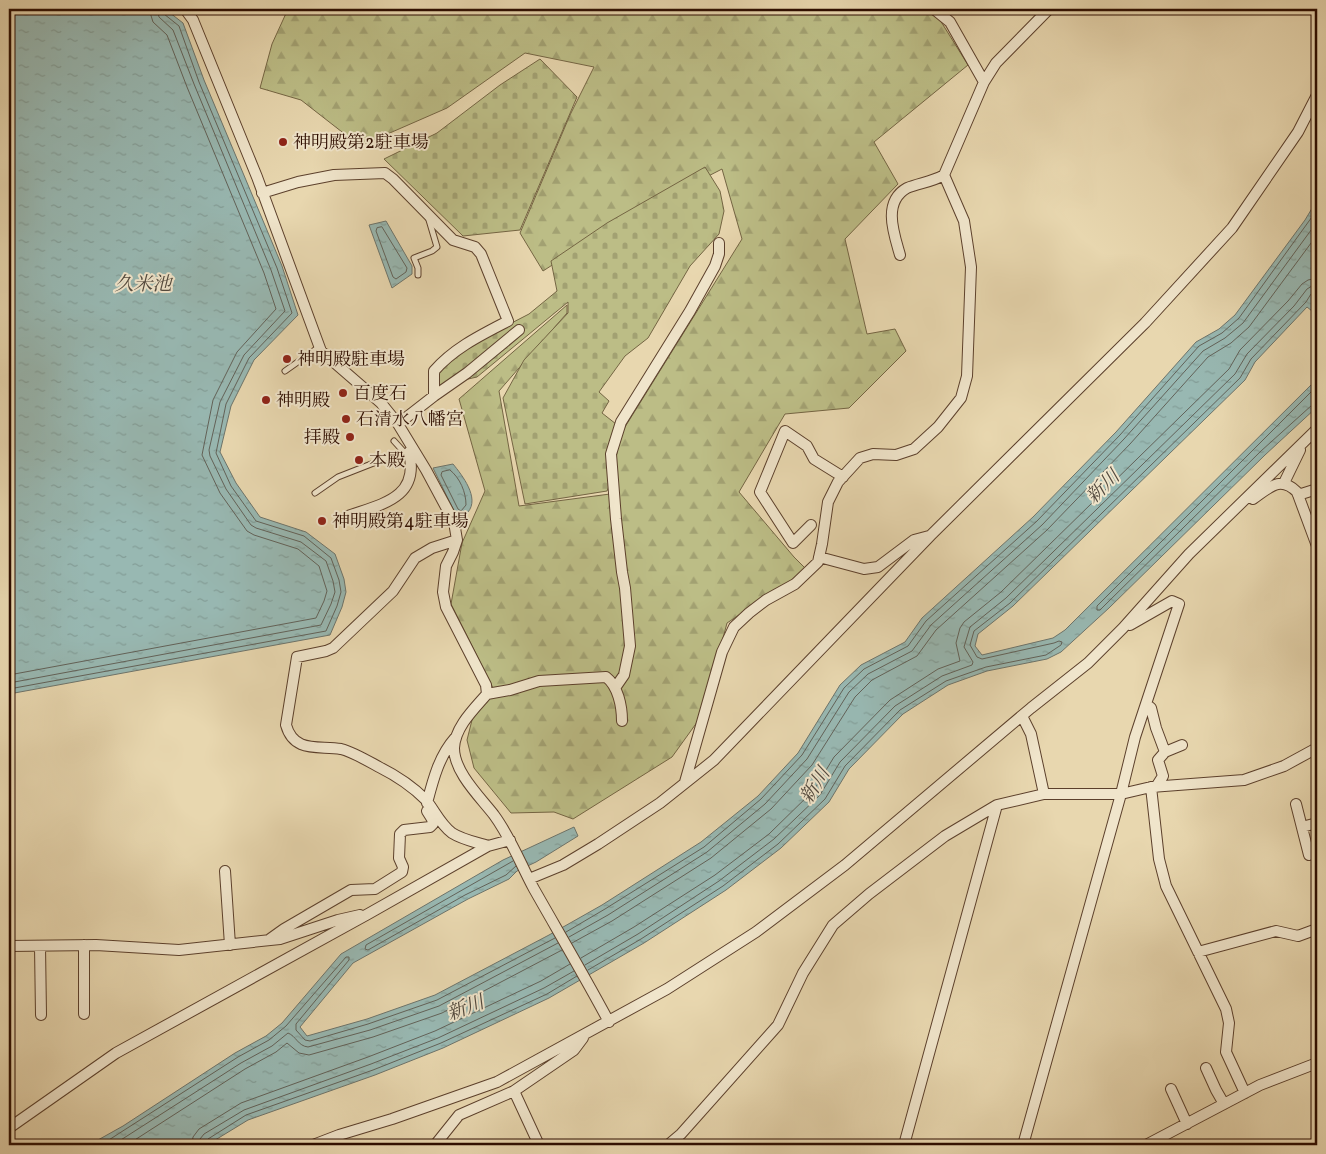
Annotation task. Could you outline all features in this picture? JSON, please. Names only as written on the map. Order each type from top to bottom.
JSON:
[{"type":"street","points":[[186,9],[193,20],[262,193],[320,347],[326,356],[358,381],[381,403],[398,424],[409,452],[411,478],[404,489],[383,504],[348,516]]},
{"type":"street","points":[[934,9],[950,22],[984,82]]},
{"type":"street","points":[[900,255],[892,227],[891,212],[896,197],[907,188],[934,181],[944,175],[984,82],[996,63],[1049,9]]},
{"type":"street","points":[[529,880],[563,865],[598,844],[660,803],[714,760],[930,536],[1145,323],[1232,228],[1298,132],[1317,95]]},
{"type":"street","points":[[262,193],[334,174],[385,173],[453,240],[475,247],[481,254],[508,322],[473,339],[442,362],[434,371],[434,396]]},
{"type":"street","points":[[685,782],[722,652],[734,627],[766,600],[795,584],[818,562],[828,502],[838,482],[860,458],[873,454],[896,455],[914,449],[938,427],[961,398],[967,376],[971,267],[964,221],[944,175]]},
{"type":"street","points":[[615,688],[624,676],[630,646],[611,454],[621,422],[690,311],[715,266],[719,254],[719,243]]},
{"type":"street","points":[[398,424],[434,396],[467,374],[519,330]]},
{"type":"street","points":[[313,1145],[497,1082],[585,1035],[606,1018],[666,989],[756,932],[830,876],[1088,663],[1123,628],[1189,554],[1317,429]]},
{"type":"street","points":[[811,525],[794,543],[760,492],[785,431],[807,446],[814,460],[843,477]]},
{"type":"street","points":[[1284,483],[1304,443]]},
{"type":"street","points":[[409,452],[454,522],[457,540],[454,552],[446,566],[443,592],[446,608],[486,685],[487,694]]},
{"type":"street","points":[[1231,513],[1275,484],[1284,483],[1291,485],[1298,495],[1317,546]]},
{"type":"street","points":[[1298,495],[1317,489]]},
{"type":"street","points":[[819,557],[864,570],[878,567],[914,540],[930,536]]},
{"type":"street","points":[[457,540],[432,548],[416,558],[393,591],[333,648],[297,657],[287,716],[287,730],[301,745],[312,748],[341,749],[380,767],[426,802],[444,826],[452,833],[460,838],[488,846]]},
{"type":"street","points":[[1023,1145],[1121,794],[1135,737],[1179,604],[1172,601],[1123,628]]},
{"type":"street","points":[[606,1018],[529,880],[510,840],[496,818],[459,770],[455,759],[454,746],[465,720],[487,694],[510,690],[539,681],[606,677],[613,682],[622,713],[622,721]]},
{"type":"street","points":[[1146,704],[1151,708],[1165,752]]},
{"type":"street","points":[[1022,716],[1031,734],[1044,794]]},
{"type":"street","points":[[270,939],[351,890],[375,888],[402,872],[403,867],[399,858],[399,841],[402,831],[425,828],[433,824],[426,802],[440,761],[447,747],[457,736]]},
{"type":"street","points":[[1182,745],[1165,752],[1158,760],[1162,776],[1153,787],[1159,859],[1166,886],[1226,1009],[1229,1023],[1226,1052],[1245,1093]]},
{"type":"street","points":[[668,1145],[681,1134],[778,1025],[803,973],[833,925],[945,836],[997,805],[1044,794],[1121,794],[1153,787],[1244,780],[1284,766],[1317,748]]},
{"type":"street","points":[[1296,804],[1309,855]]},
{"type":"street","points":[[904,1145],[997,805]]},
{"type":"street","points":[[1302,828],[1317,823]]},
{"type":"street","points":[[9,1128],[116,1053],[488,846],[510,840]]},
{"type":"street","points":[[225,871],[230,946]]},
{"type":"street","points":[[9,946],[84,945],[179,950],[230,946],[280,939],[354,916],[368,914]]},
{"type":"street","points":[[1198,952],[1276,931],[1298,936],[1317,929]]},
{"type":"street","points":[[84,945],[84,1014]]},
{"type":"street","points":[[40,946],[41,1015]]},
{"type":"street","points":[[435,1145],[459,1115],[514,1091],[574,1050],[585,1035]]},
{"type":"street","points":[[1146,1145],[1245,1093],[1276,1078],[1317,1062]]},
{"type":"street","points":[[1206,1068],[1224,1104]]},
{"type":"street","points":[[1171,1089],[1187,1124]]},
{"type":"street","points":[[514,1091],[539,1145]]},
{"type":"street","points":[[333,1145],[339,1135]]},
{"type":"lane","points":[[418,275],[414,258],[437,248],[428,215]]},
{"type":"lane","points":[[285,371],[320,347]]},
{"type":"lane","points":[[394,441],[409,452]]},
{"type":"lane","points":[[315,493],[338,477],[409,452]]},
{"type":"green space","points":[[288,9],[928,9],[940,20],[968,65],[874,142],[898,184],[845,239],[867,334],[895,329],[906,351],[849,408],[785,414],[739,492],[807,570],[727,623],[703,714],[672,757],[573,819],[554,812],[511,813],[474,768],[467,740],[473,716],[494,690],[451,604],[462,543],[485,491],[459,399],[567,305],[567,313],[499,391],[519,506],[610,494],[620,435],[742,239],[722,169],[619,222],[543,271],[520,233],[570,115],[594,67],[525,53],[447,108],[360,146],[301,100],[260,88],[272,44]]},
{"type":"green space","points":[[540,59],[577,97],[520,230],[463,236],[384,159],[437,133],[500,85]]},
{"type":"green space","points":[[705,167],[720,191],[724,211],[719,234],[690,266],[648,338],[625,356],[599,392],[609,401],[602,413],[616,424],[607,491],[525,504],[503,398],[524,360],[568,313],[568,302],[477,377],[437,386],[437,373],[471,344],[529,314],[557,291],[551,261],[607,223]]},
{"type":"water","name":"久米池","points":[[9,9],[165,9],[183,23],[204,80],[282,266],[298,315],[254,360],[231,406],[220,452],[236,483],[260,517],[306,532],[335,554],[344,579],[346,592],[330,635],[9,694]]},
{"type":"water","name":"新川","points":[[1317,200],[1317,294],[1311,301],[1317,307],[1317,315],[1307,307],[1255,362],[1245,380],[1013,606],[978,634],[975,646],[982,655],[1053,638],[1065,630],[1317,379],[1317,407],[1061,652],[1047,659],[987,671],[948,685],[903,714],[849,769],[829,802],[781,848],[726,890],[644,943],[549,998],[443,1048],[375,1075],[248,1120],[207,1145],[89,1145],[123,1126],[235,1053],[266,1036],[282,1023],[341,954],[503,860],[574,827],[578,836],[536,862],[517,871],[509,879],[468,899],[353,963],[300,1027],[307,1036],[367,1019],[435,995],[602,905],[701,842],[758,796],[798,753],[840,685],[861,665],[905,642],[922,618],[1033,517],[1116,432],[1196,342],[1219,329],[1235,315],[1305,220]]},
{"type":"water","points":[[386,221],[412,266],[412,274],[392,288],[369,225]]},
{"type":"water","points":[[453,464],[468,487],[472,500],[468,512],[458,519],[433,468]]},
{"type":"place","name":"神明殿第2駐車場","points":[[283,142]]},
{"type":"place","name":"神明殿駐車場","points":[[287,359]]},
{"type":"place","name":"百度石","points":[[343,393]]},
{"type":"place","name":"神明殿","points":[[266,400]]},
{"type":"place","name":"石清水八幡宮","points":[[346,419]]},
{"type":"place","name":"拝殿","points":[[350,437]]},
{"type":"place","name":"本殿","points":[[359,460]]},
{"type":"place","name":"神明殿第4駐車場","points":[[322,521]]}]
